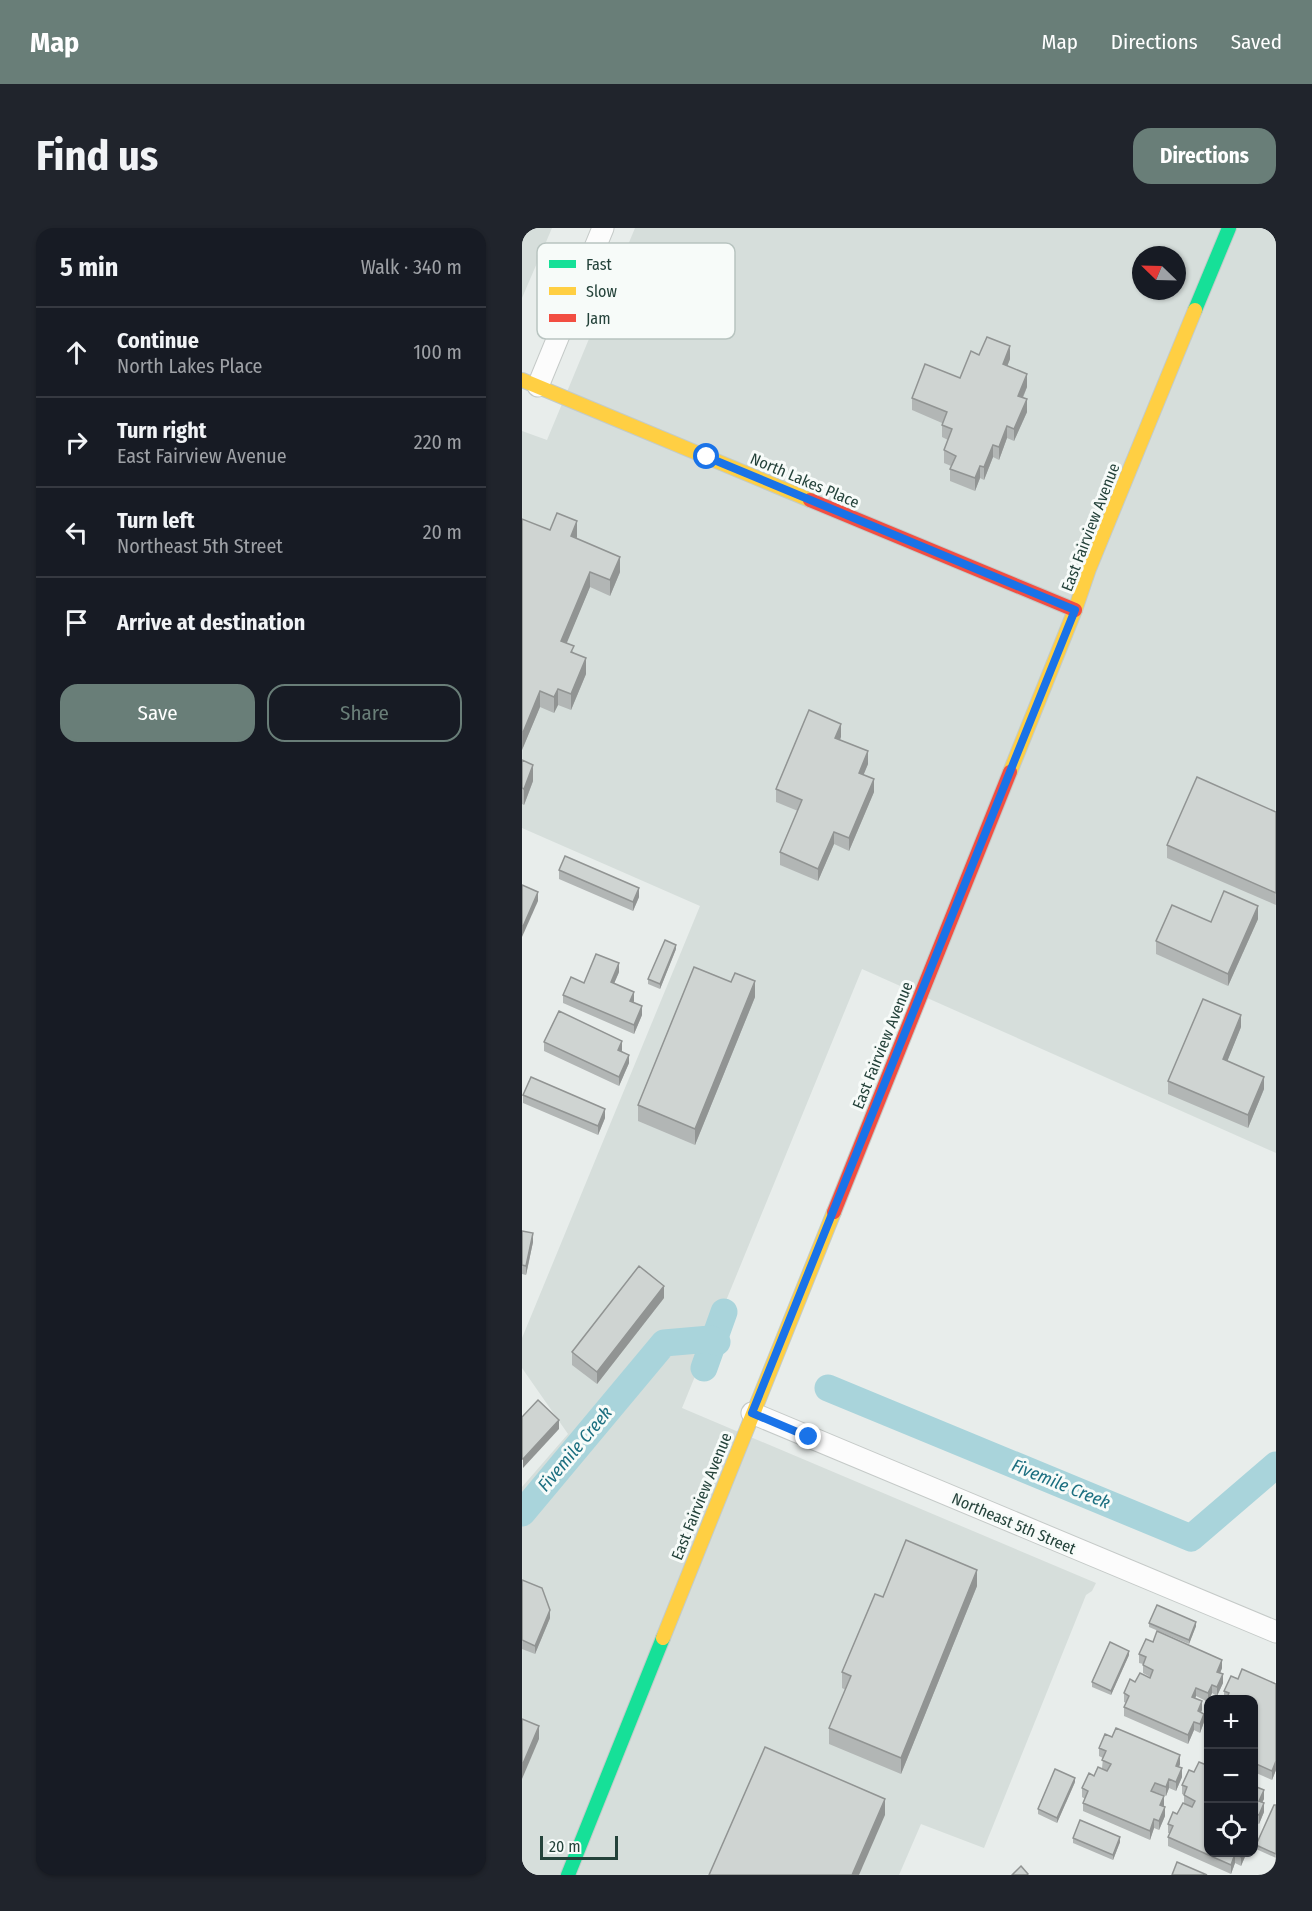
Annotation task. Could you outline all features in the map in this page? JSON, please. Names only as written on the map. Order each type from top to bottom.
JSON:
[{"type":"main road","name":"East Fairview Avenue","points":[[568,1875],[1075,610],[1089,569],[1229,228]]},
{"type":"main road","name":"North Lakes Place","points":[[530,383],[1075,610]]},
{"type":"street","points":[[596,243],[603,228]]},
{"type":"street","points":[[530,383],[551,339]]},
{"type":"street","name":"Northeast 5th Street","points":[[752,1413],[1276,1632]]},
{"type":"shaded area","points":[[522,228],[552,228],[546,243],[537,243],[537,263],[522,298]]},
{"type":"shaded area","points":[[635,228],[1276,228],[1276,1153],[862,969],[682,1408],[1096,1583],[1092,1591],[1086,1595],[984,1848],[921,1824],[899,1875],[522,1875],[522,1487],[568,1434],[522,1368],[522,1338],[700,906],[522,828],[522,431],[547,440],[589,339],[735,339],[735,243],[629,243]]},
{"type":"building","points":[[987,337],[1010,346],[1003,364],[1027,374],[1018,396],[1027,399],[1014,429],[1007,426],[999,447],[993,445],[984,467],[980,466],[975,478],[950,469],[956,456],[944,450],[952,429],[942,425],[947,412],[912,398],[925,364],[960,378],[971,351],[979,355]]},
{"type":"building","points":[[557,513],[577,521],[571,536],[620,557],[610,580],[590,572],[561,641],[574,646],[571,652],[586,658],[571,694],[558,689],[554,697],[540,691],[522,735],[522,519],[550,530]]},
{"type":"building","points":[[809,710],[841,724],[835,738],[868,751],[859,773],[874,779],[849,838],[834,832],[818,869],[780,852],[802,800],[776,789]]},
{"type":"building","points":[[522,760],[533,765],[524,789],[522,788]]},
{"type":"building","points":[[1197,777],[1276,812],[1276,893],[1167,845]]},
{"type":"building","points":[[565,856],[639,888],[633,902],[559,870]]},
{"type":"building","points":[[522,885],[538,892],[522,929]]},
{"type":"building","points":[[1224,891],[1258,906],[1228,974],[1156,941],[1172,905],[1211,922]]},
{"type":"building","points":[[665,940],[676,945],[660,984],[648,979]]},
{"type":"building","points":[[596,954],[619,963],[611,982],[634,992],[630,1001],[642,1006],[634,1025],[563,995],[571,977],[584,983]]},
{"type":"building","points":[[694,967],[731,982],[735,973],[755,981],[695,1129],[638,1105]]},
{"type":"building","points":[[1203,999],[1241,1015],[1223,1059],[1264,1077],[1248,1115],[1168,1081]]},
{"type":"building","points":[[559,1011],[622,1041],[618,1050],[629,1055],[619,1077],[544,1042]]},
{"type":"building","points":[[531,1077],[605,1109],[598,1126],[523,1095]]},
{"type":"building","points":[[522,1231],[533,1233],[526,1266],[522,1265]]},
{"type":"building","points":[[639,1266],[664,1286],[597,1372],[572,1352]]},
{"type":"building","points":[[538,1400],[559,1420],[522,1459],[522,1417]]},
{"type":"building","points":[[906,1540],[977,1570],[901,1758],[829,1728],[851,1676],[842,1672],[875,1594],[883,1597]]},
{"type":"building","points":[[522,1580],[542,1588],[550,1610],[535,1646],[522,1640]]},
{"type":"building","points":[[1157,1605],[1196,1622],[1189,1640],[1149,1623]]},
{"type":"building","points":[[1157,1631],[1222,1660],[1217,1672],[1223,1674],[1217,1687],[1212,1685],[1208,1693],[1196,1688],[1192,1697],[1202,1701],[1198,1711],[1204,1714],[1200,1724],[1194,1722],[1188,1735],[1124,1707],[1129,1696],[1124,1693],[1130,1679],[1135,1682],[1140,1673],[1150,1678],[1153,1670],[1143,1665],[1146,1657],[1139,1654],[1146,1639],[1153,1642]]},
{"type":"building","points":[[1110,1642],[1129,1651],[1111,1691],[1092,1682]]},
{"type":"building","points":[[1242,1669],[1276,1684],[1276,1761],[1272,1771],[1258,1765],[1258,1695],[1228,1695],[1229,1693],[1224,1691],[1231,1676],[1238,1679]]},
{"type":"building","points":[[522,1719],[539,1726],[522,1766]]},
{"type":"building","points":[[1116,1728],[1180,1755],[1176,1766],[1182,1768],[1176,1782],[1169,1779],[1166,1787],[1155,1783],[1151,1791],[1164,1796],[1160,1805],[1165,1807],[1159,1821],[1154,1819],[1150,1831],[1083,1803],[1088,1791],[1082,1788],[1089,1773],[1094,1776],[1098,1767],[1107,1771],[1111,1764],[1102,1760],[1106,1751],[1099,1748],[1105,1734],[1112,1737]]},
{"type":"building","points":[[765,1747],[885,1799],[852,1875],[709,1875]]},
{"type":"building","points":[[1199,1762],[1204,1764],[1204,1853],[1168,1837],[1173,1826],[1168,1824],[1173,1812],[1177,1814],[1183,1803],[1192,1807],[1195,1801],[1184,1795],[1187,1787],[1182,1785],[1189,1770],[1194,1772]]},
{"type":"building","points":[[1055,1769],[1075,1778],[1057,1818],[1038,1809]]},
{"type":"building","points":[[1258,1788],[1264,1790],[1259,1801],[1264,1803],[1259,1815]]},
{"type":"building","points":[[1276,1805],[1276,1854],[1258,1846],[1258,1841]]},
{"type":"building","points":[[1080,1820],[1120,1837],[1113,1855],[1073,1838]]},
{"type":"building","points":[[1213,1857],[1234,1857],[1231,1865]]},
{"type":"building","points":[[1177,1862],[1207,1875],[1172,1875]]},
{"type":"building","points":[[1021,1866],[1027,1875],[1012,1875]]},
{"type":"waterway","name":"Fivemile Creek","points":[[704,1368],[724,1312]]},
{"type":"waterway","name":"Fivemile Creek","points":[[522,1513],[664,1343],[710,1339],[717,1342]]},
{"type":"waterway","name":"Fivemile Creek","points":[[828,1388],[1191,1538],[1276,1465]]},
{"type":"traffic: fast","points":[[1195,310],[1229,228]]},
{"type":"traffic: fast","points":[[568,1875],[663,1638]]},
{"type":"traffic: slow","points":[[1010,772],[1075,610],[1089,569],[1195,310]]},
{"type":"traffic: slow","points":[[522,380],[810,500]]},
{"type":"traffic: slow","points":[[663,1638],[834,1212]]},
{"type":"traffic: jam","points":[[810,500],[1075,610]]},
{"type":"traffic: jam","points":[[834,1212],[1010,772]]},
{"type":"route","points":[[707,457],[1075,610],[752,1413],[809,1437]]}]
